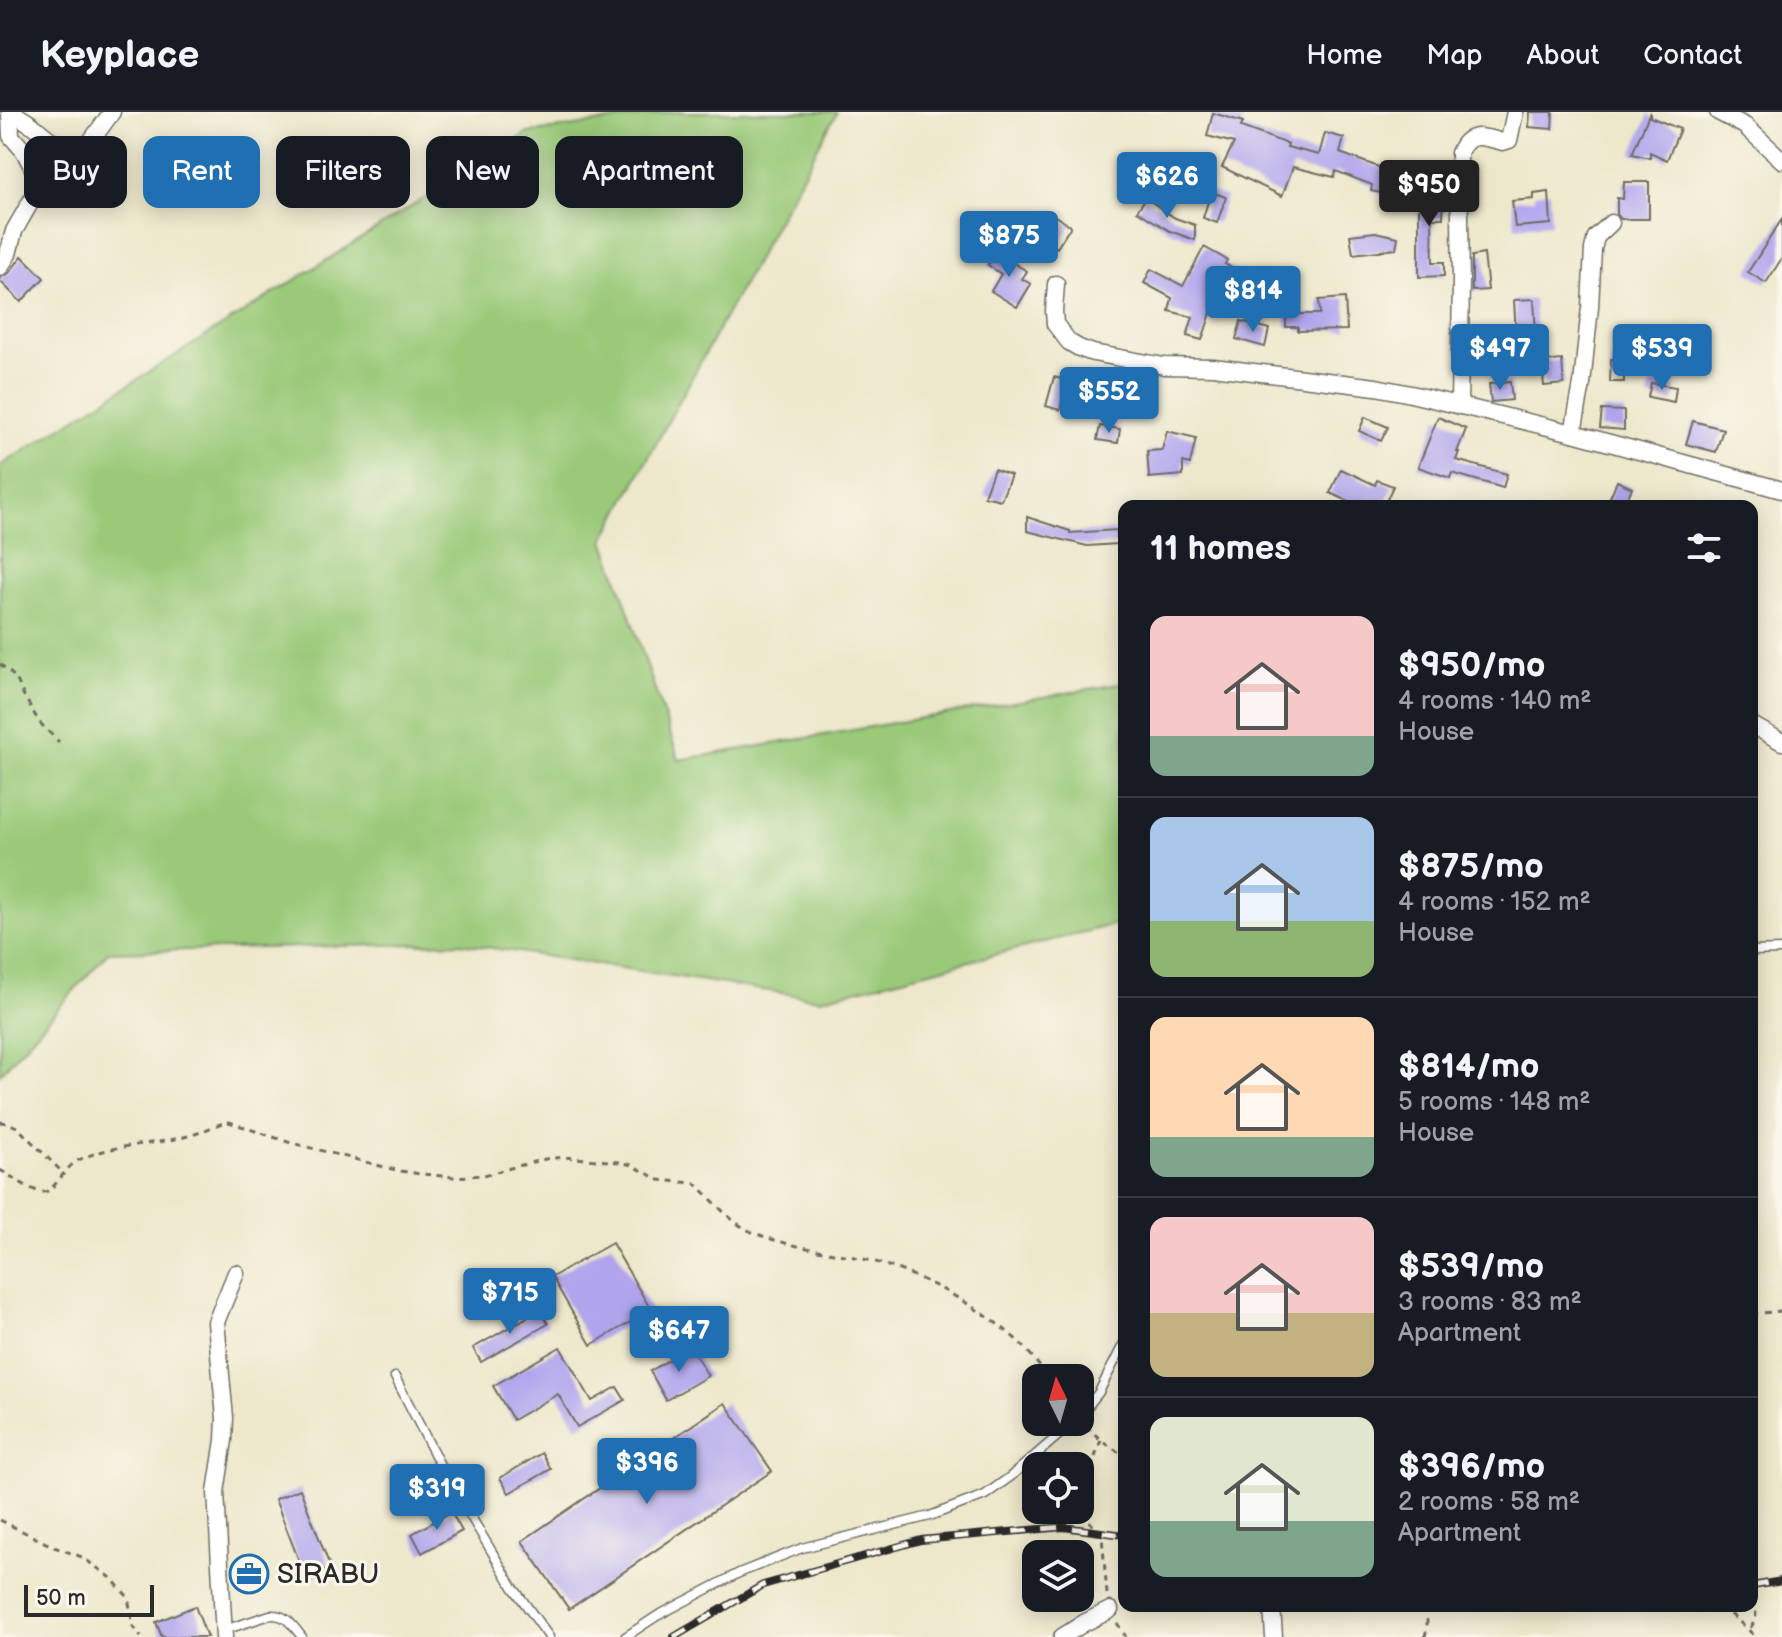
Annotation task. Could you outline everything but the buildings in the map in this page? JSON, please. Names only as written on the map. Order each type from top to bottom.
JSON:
[{"type":"street","points":[[11,112],[45,136]]},
{"type":"street","points":[[11,112],[11,136],[24,151]]},
{"type":"street","points":[[94,136],[112,112]]},
{"type":"street","points":[[1459,406],[1459,153],[1463,143],[1471,138],[1509,140],[1515,112]]},
{"type":"street","points":[[1718,112],[1745,126],[1782,160]]},
{"type":"street","points":[[0,267],[27,208]]},
{"type":"street","points":[[1573,433],[1582,384],[1593,249],[1596,237],[1611,223]]},
{"type":"street","points":[[1056,284],[1055,324],[1069,342],[1093,353],[1164,366],[1213,367],[1376,387],[1573,433],[1782,490]]},
{"type":"street","points":[[1758,728],[1782,742]]},
{"type":"street","points":[[224,1634],[216,1492],[225,1418],[216,1322],[236,1273]]},
{"type":"street","points":[[1062,1637],[1110,1610]]},
{"type":"street","points":[[1272,1612],[1274,1637]]},
{"type":"lane","points":[[1758,951],[1782,950]]},
{"type":"lane","points":[[1094,1399],[1118,1355]]},
{"type":"lane","points":[[395,1377],[448,1478],[513,1587],[549,1637]]},
{"type":"lane","points":[[625,1637],[657,1616],[739,1573],[802,1548],[930,1516],[985,1495],[1058,1436]]},
{"type":"lane","points":[[224,1634],[277,1615],[287,1618],[302,1637]]},
{"type":"path","points":[[0,664],[16,678],[39,722],[59,742]]},
{"type":"path","points":[[0,1122],[17,1127],[63,1173]]},
{"type":"path","points":[[0,1170],[38,1192],[47,1193],[76,1161],[93,1154],[188,1136],[229,1122],[288,1142],[421,1174],[454,1177],[484,1175],[564,1157],[619,1162],[632,1165],[659,1180],[695,1183],[723,1212],[749,1230],[776,1240],[901,1269],[996,1322],[1023,1346],[1037,1364]]},
{"type":"path","points":[[1758,1313],[1782,1311]]},
{"type":"path","points":[[1094,1433],[1118,1452]]},
{"type":"path","points":[[1101,1440],[1092,1463],[1086,1515],[1101,1532],[1107,1598],[1110,1610],[1126,1637]]},
{"type":"path","points":[[0,1520],[54,1547],[82,1557],[110,1577],[128,1597],[133,1626],[141,1637]]},
{"type":"path","points":[[1425,1637],[1427,1612]]},
{"type":"path","points":[[1729,1612],[1756,1637]]},
{"type":"path","points":[[1749,1629],[1755,1623],[1756,1612]]},
{"type":"green space","points":[[670,112],[837,112],[604,539],[679,760],[1118,684],[1118,924],[820,999],[460,943],[108,952],[0,1074],[0,466],[426,197],[426,208],[539,208],[539,136],[523,136]]},
{"type":"railway","points":[[674,1637],[763,1585],[921,1540],[1063,1527],[1118,1534]]},
{"type":"railway","points":[[1758,1585],[1782,1581]]},
{"type":"place","name":"SIRABU","points":[[249,1574]]}]
